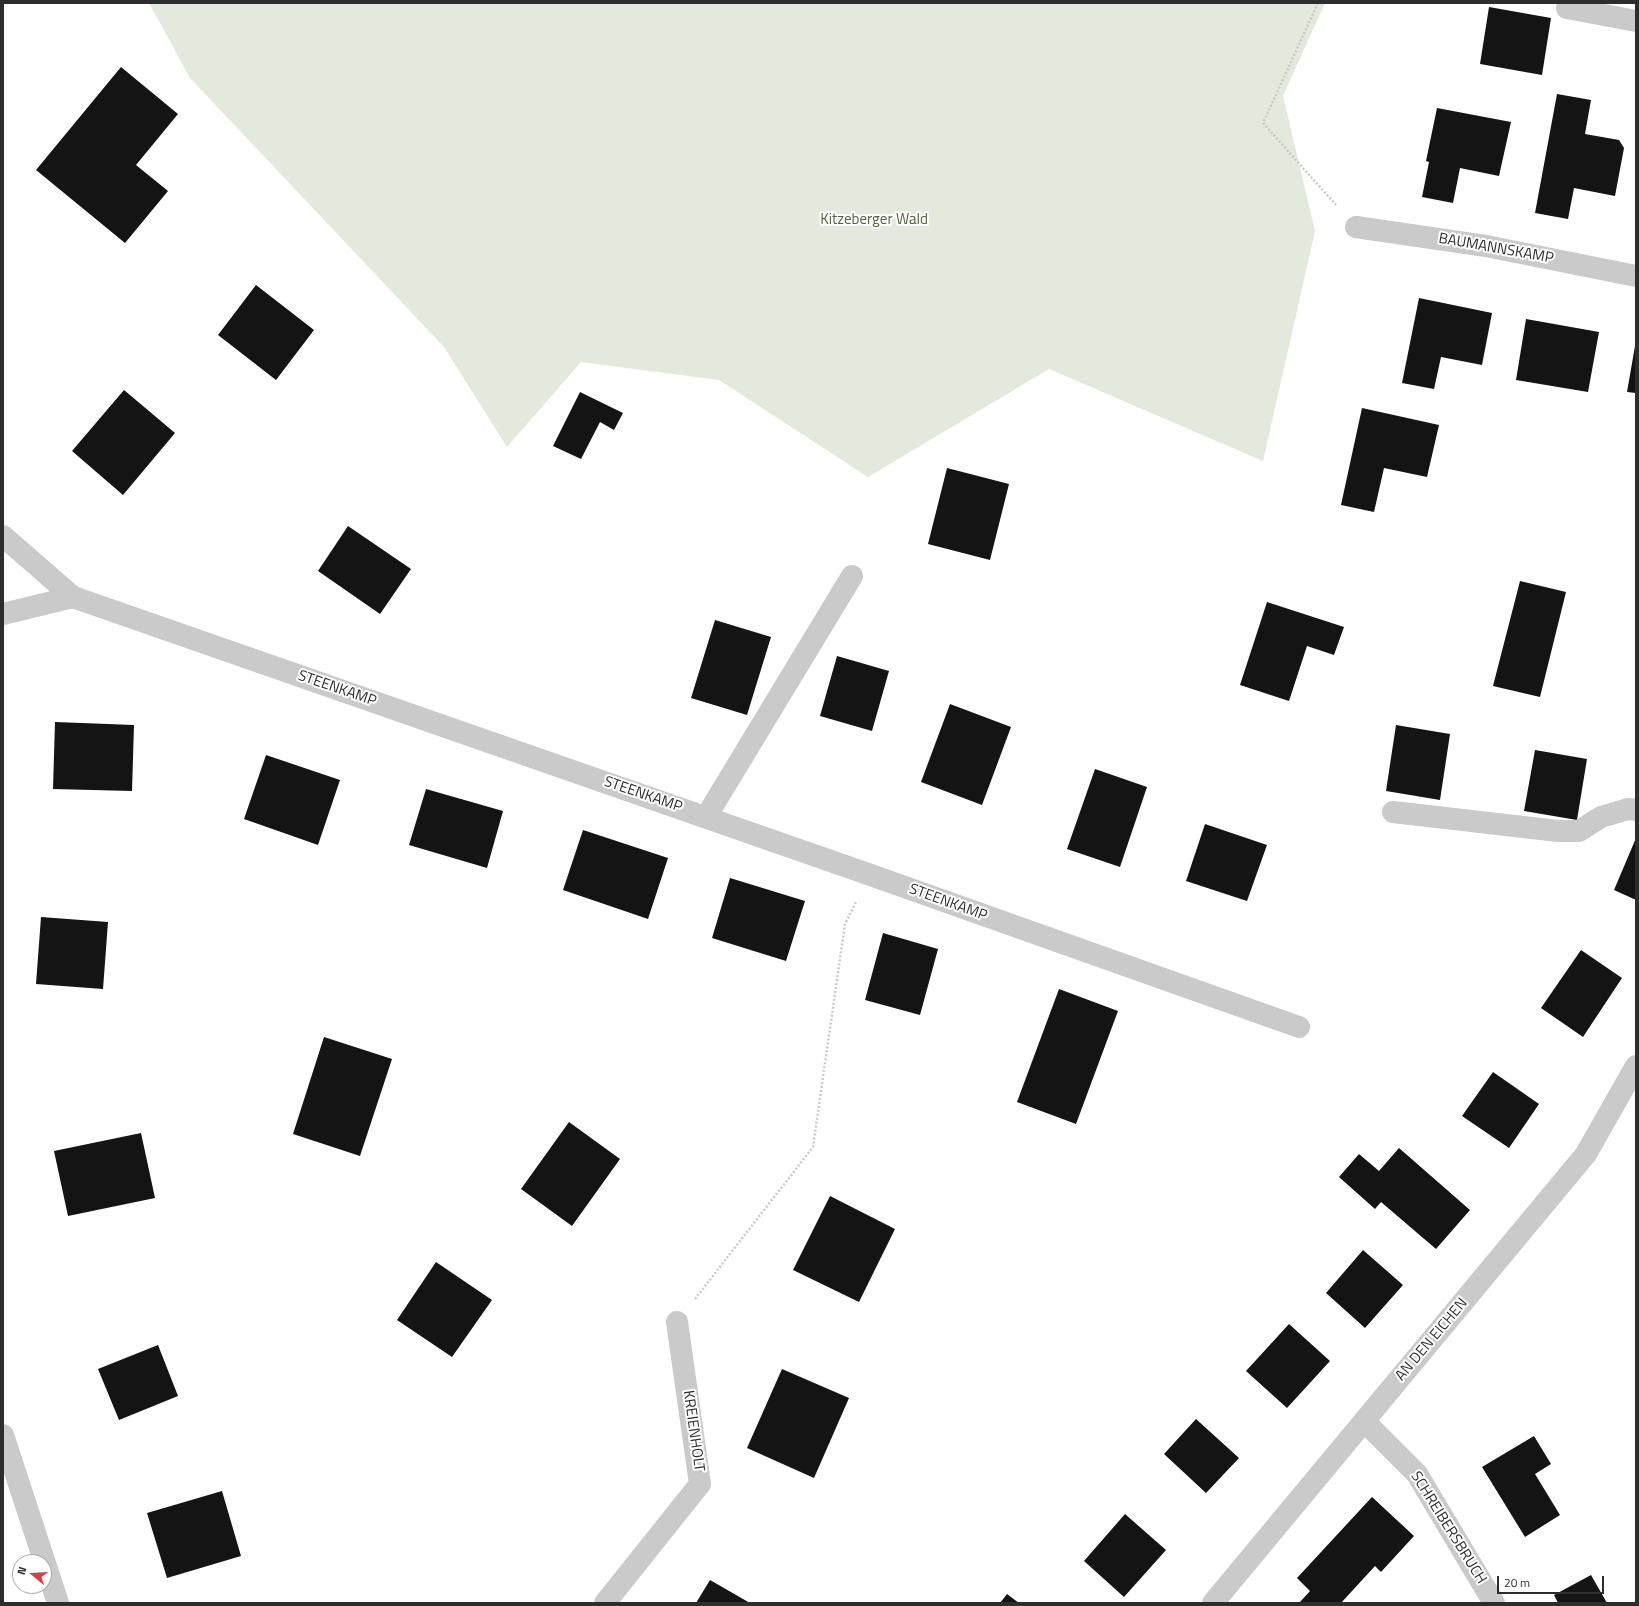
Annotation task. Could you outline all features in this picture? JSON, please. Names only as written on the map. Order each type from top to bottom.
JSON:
[{"type":"street","points":[[1567,8],[1636,21]]},
{"type":"street","name":"BAUMANNSKAMP","points":[[1356,227],[1486,246],[1636,276]]},
{"type":"street","name":"STEENKAMP","points":[[3,536],[73,597],[706,817],[1299,1027]]},
{"type":"street","points":[[706,817],[852,576]]},
{"type":"street","points":[[3,614],[73,597]]},
{"type":"street","points":[[1393,812],[1579,831],[1601,817],[1628,809],[1636,810]]},
{"type":"street","name":"AN DEN EICHEN","points":[[1213,1603],[1586,1154],[1636,1066]]},
{"type":"street","name":"KREIENHOLT","points":[[605,1603],[700,1484],[677,1322]]},
{"type":"street","name":"SCHREIBERSBRUCH","points":[[1364,1421],[1417,1474],[1494,1603]]},
{"type":"street","points":[[3,1435],[58,1603]]},
{"type":"path","points":[[1318,3],[1263,123],[1356,227]]},
{"type":"path","points":[[677,1322],[813,1147],[845,924],[868,874]]},
{"type":"green space","name":"Kitzeberger Wald","points":[[149,3],[1325,3],[1283,96],[1315,231],[1263,461],[1049,369],[868,477],[719,380],[581,362],[507,447],[444,347],[190,78]]},
{"type":"building","points":[[1489,7],[1551,18],[1542,75],[1480,64]]},
{"type":"building","points":[[121,67],[178,114],[136,165],[168,191],[125,243],[36,170]]},
{"type":"building","points":[[1557,94],[1591,100],[1585,134],[1619,140],[1624,148],[1615,196],[1574,188],[1568,219],[1535,213]]},
{"type":"building","points":[[1437,108],[1511,122],[1499,176],[1460,168],[1453,203],[1422,197],[1429,162],[1426,161]]},
{"type":"building","points":[[256,285],[314,330],[276,380],[218,335]]},
{"type":"building","points":[[1419,298],[1492,313],[1482,365],[1441,357],[1434,389],[1402,383]]},
{"type":"building","points":[[1526,319],[1599,332],[1588,392],[1516,380]]},
{"type":"building","points":[[1636,346],[1636,393],[1627,392]]},
{"type":"building","points":[[124,390],[175,433],[123,495],[72,451]]},
{"type":"building","points":[[580,392],[623,413],[614,430],[600,422],[581,459],[553,446]]},
{"type":"building","points":[[1362,408],[1439,425],[1427,477],[1384,468],[1374,512],[1341,505]]},
{"type":"building","points":[[947,468],[1009,484],[990,560],[928,544]]},
{"type":"building","points":[[348,526],[411,569],[380,614],[318,571]]},
{"type":"building","points":[[1520,581],[1566,592],[1540,697],[1493,686]]},
{"type":"building","points":[[1267,602],[1344,627],[1334,655],[1307,646],[1289,701],[1240,685]]},
{"type":"building","points":[[715,620],[771,637],[747,715],[691,698]]},
{"type":"building","points":[[837,656],[889,671],[872,731],[820,716]]},
{"type":"building","points":[[950,704],[1011,727],[982,805],[921,782]]},
{"type":"building","points":[[55,722],[134,725],[132,791],[53,789]]},
{"type":"building","points":[[1396,725],[1450,734],[1440,800],[1386,791]]},
{"type":"building","points":[[1535,750],[1587,759],[1577,820],[1524,811]]},
{"type":"building","points":[[266,755],[340,780],[318,845],[244,819]]},
{"type":"building","points":[[1095,769],[1147,787],[1120,867],[1067,849]]},
{"type":"building","points":[[426,789],[503,811],[487,868],[409,845]]},
{"type":"building","points":[[1205,824],[1267,845],[1247,901],[1186,881]]},
{"type":"building","points":[[583,830],[668,858],[648,919],[563,890]]},
{"type":"building","points":[[1636,838],[1636,900],[1614,890]]},
{"type":"building","points":[[730,878],[805,901],[786,961],[712,938]]},
{"type":"building","points":[[41,917],[108,922],[103,989],[36,984]]},
{"type":"building","points":[[883,933],[938,949],[920,1015],[865,1000]]},
{"type":"building","points":[[1581,950],[1622,978],[1583,1037],[1541,1008]]},
{"type":"building","points":[[1059,989],[1118,1011],[1076,1124],[1017,1102]]},
{"type":"building","points":[[324,1037],[392,1059],[360,1156],[293,1134]]},
{"type":"building","points":[[1493,1072],[1539,1104],[1509,1148],[1462,1116]]},
{"type":"building","points":[[569,1122],[620,1159],[572,1226],[521,1189]]},
{"type":"building","points":[[141,1133],[155,1198],[68,1216],[54,1151]]},
{"type":"building","points":[[1399,1148],[1470,1210],[1436,1249],[1381,1202],[1375,1209],[1339,1177],[1359,1154],[1379,1171]]},
{"type":"building","points":[[830,1196],[895,1229],[859,1302],[793,1270]]},
{"type":"building","points":[[1363,1250],[1403,1285],[1365,1328],[1326,1293]]},
{"type":"building","points":[[436,1262],[492,1300],[452,1357],[397,1320]]},
{"type":"building","points":[[1289,1324],[1330,1361],[1287,1408],[1246,1371]]},
{"type":"building","points":[[158,1345],[178,1396],[119,1420],[98,1369]]},
{"type":"building","points":[[782,1369],[849,1398],[814,1478],[747,1448]]},
{"type":"building","points":[[1196,1419],[1239,1458],[1206,1493],[1164,1454]]},
{"type":"building","points":[[1534,1436],[1551,1464],[1535,1474],[1560,1515],[1525,1537],[1482,1467]]},
{"type":"building","points":[[222,1491],[241,1556],[167,1578],[147,1513]]},
{"type":"building","points":[[1372,1497],[1414,1536],[1381,1572],[1375,1566],[1341,1603],[1299,1603],[1310,1591],[1297,1578]]},
{"type":"building","points":[[1125,1514],[1166,1550],[1124,1597],[1084,1561]]},
{"type":"building","points":[[1591,1575],[1607,1603],[1558,1603],[1554,1595]]},
{"type":"building","points":[[710,1580],[750,1603],[696,1603]]},
{"type":"building","points":[[1007,1594],[1019,1603],[1000,1603]]}]
